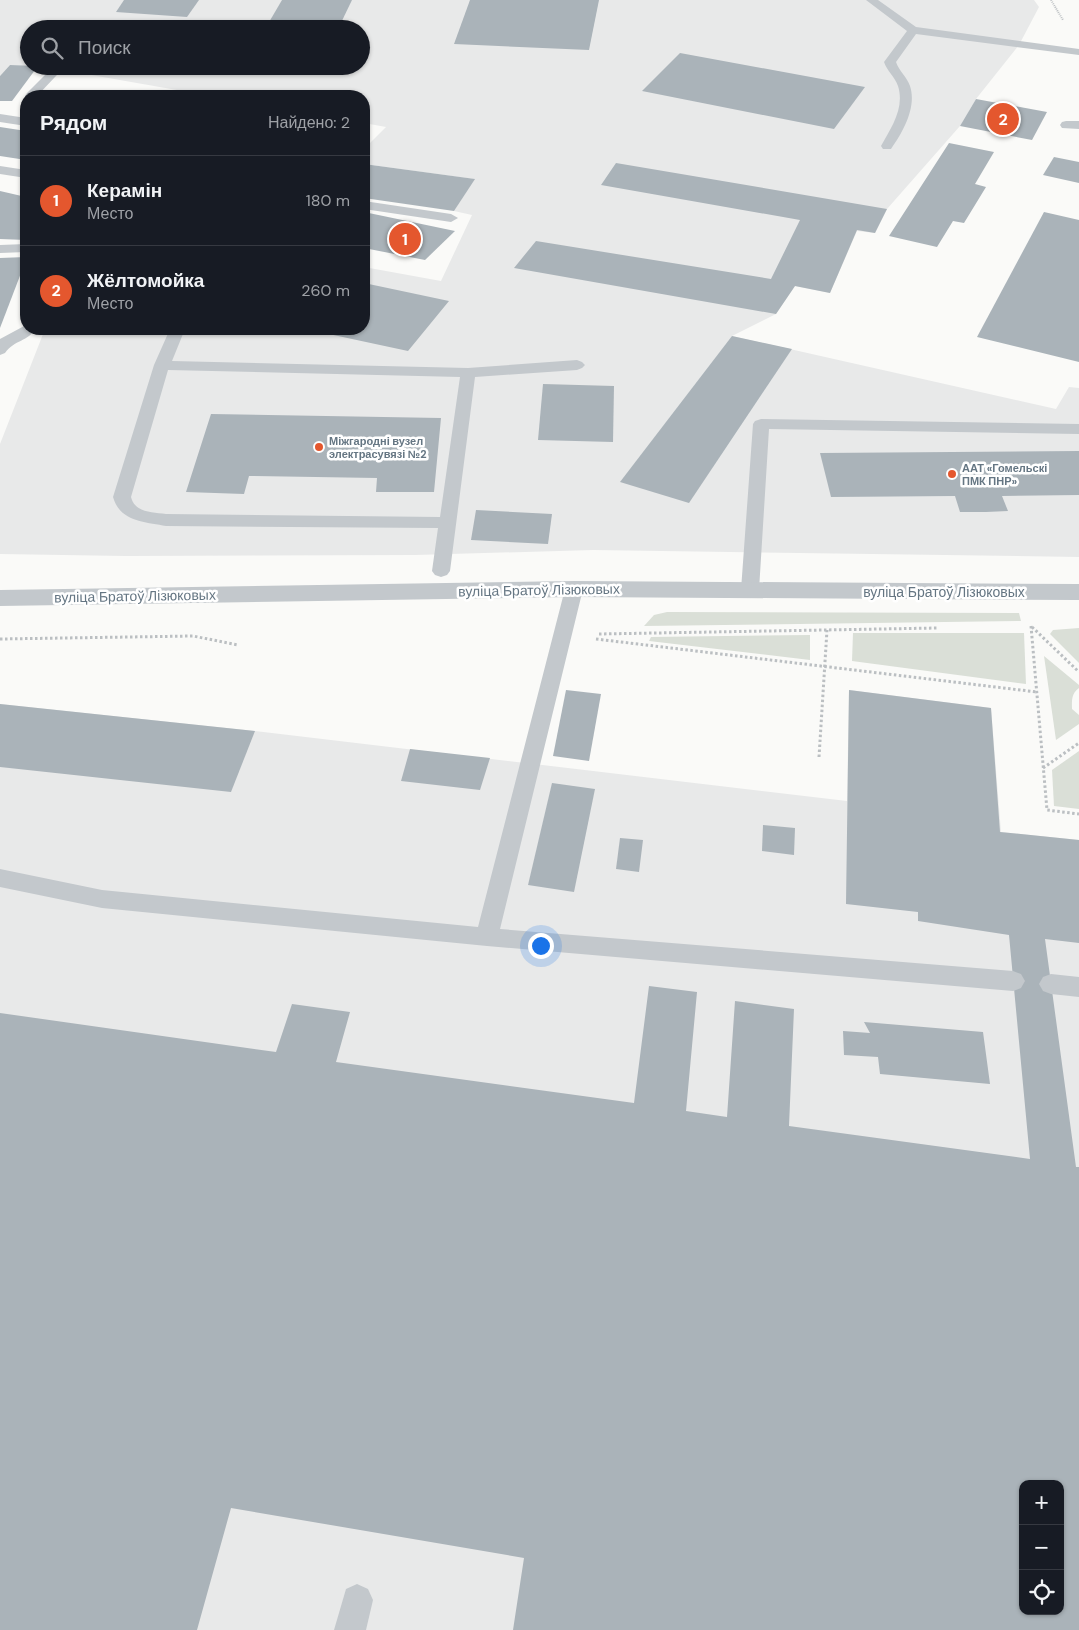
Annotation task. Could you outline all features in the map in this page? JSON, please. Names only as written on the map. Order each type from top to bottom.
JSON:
[{"type":"street","name":"вуліца Братоў Лізюковых","points":[[0,598],[574,589],[1079,592]]},
{"type":"lane","points":[[871,0],[913,30],[1048,50],[1079,52]]},
{"type":"lane","points":[[887,146],[906,110],[904,85],[890,62],[913,30]]},
{"type":"lane","points":[[36,90],[50,75]]},
{"type":"lane","points":[[5,119],[20,107]]},
{"type":"lane","points":[[5,119],[20,121]]},
{"type":"lane","points":[[0,170],[20,173]]},
{"type":"lane","points":[[370,206],[452,218]]},
{"type":"lane","points":[[0,249],[20,248]]},
{"type":"lane","points":[[0,350],[2,344],[20,335]]},
{"type":"lane","points":[[174,335],[162,365],[122,497],[123,505],[129,512],[166,520],[447,523]]},
{"type":"lane","points":[[162,365],[468,373],[577,365]]},
{"type":"lane","points":[[441,570],[468,373]]},
{"type":"lane","points":[[750,590],[761,424],[1079,429]]},
{"type":"lane","points":[[487,937],[574,589]]},
{"type":"lane","points":[[0,878],[102,899],[487,937],[1013,981]]},
{"type":"lane","points":[[1051,984],[1079,987]]},
{"type":"lane","points":[[350,1630],[357,1600]]},
{"type":"path","points":[[1022,626],[1032,626],[1079,672]]},
{"type":"path","points":[[1032,626],[1047,810],[1079,814]]},
{"type":"path","points":[[563,634],[944,628]]},
{"type":"path","points":[[820,757],[827,630]]},
{"type":"path","points":[[563,634],[1037,692]]},
{"type":"path","points":[[0,639],[193,636],[238,645]]},
{"type":"path","points":[[1043,768],[1079,743]]},
{"type":"shaded area","points":[[0,0],[1034,0],[1039,7],[1019,45],[976,99],[960,126],[887,209],[875,233],[857,231],[830,293],[795,286],[776,314],[732,336],[1056,409],[1069,387],[1079,388],[1079,557],[593,550],[415,555],[126,556],[0,554],[0,444],[43,335],[370,335],[370,268],[441,281],[472,215],[454,211],[474,179],[370,165],[370,143],[386,127],[370,124],[370,90],[177,90],[91,75],[370,75],[370,20],[20,20],[20,66],[10,65],[0,76]]},
{"type":"shaded area","points":[[667,612],[1019,613],[1021,621],[644,626],[654,615]]},
{"type":"shaded area","points":[[1079,628],[1079,663],[1050,634],[1053,630]]},
{"type":"shaded area","points":[[853,633],[1024,633],[1026,684],[852,661]]},
{"type":"shaded area","points":[[810,635],[810,660],[649,641],[651,637]]},
{"type":"shaded area","points":[[1044,656],[1079,685],[1079,688],[1073,695],[1072,709],[1079,715],[1079,724],[1056,740]]},
{"type":"shaded area","points":[[849,690],[991,708],[1001,832],[1079,840],[1079,1630],[0,1630],[0,704],[255,731],[847,801]]},
{"type":"shaded area","points":[[1079,751],[1079,809],[1054,806],[1052,770]]},
{"type":"building","points":[[124,0],[199,0],[187,17],[116,12]]},
{"type":"building","points":[[282,0],[352,0],[342,20],[270,20]]},
{"type":"building","points":[[470,0],[599,0],[589,50],[454,44]]},
{"type":"building","points":[[680,53],[865,87],[834,129],[642,91]]},
{"type":"building","points":[[10,65],[20,65],[20,75],[31,75],[12,101],[0,101],[0,76]]},
{"type":"building","points":[[976,99],[1047,112],[1032,140],[960,126]]},
{"type":"building","points":[[0,127],[20,130],[20,159],[0,156]]},
{"type":"building","points":[[949,143],[994,152],[975,184],[986,187],[964,223],[953,221],[937,247],[889,236]]},
{"type":"building","points":[[1054,157],[1079,162],[1079,183],[1043,175]]},
{"type":"building","points":[[616,163],[887,209],[875,233],[857,230],[830,293],[795,286],[776,314],[514,268],[536,241],[771,279],[800,220],[601,185]]},
{"type":"building","points":[[370,165],[475,179],[454,211],[370,199]]},
{"type":"building","points":[[0,191],[20,196],[20,240],[0,239]]},
{"type":"building","points":[[1044,212],[1079,220],[1079,362],[977,337]]},
{"type":"building","points":[[370,213],[455,231],[425,260],[370,249]]},
{"type":"building","points":[[20,257],[20,276],[0,328],[0,258]]},
{"type":"building","points":[[370,284],[449,301],[408,351],[333,335],[370,335]]},
{"type":"building","points":[[732,336],[792,349],[689,503],[620,482]]},
{"type":"building","points":[[543,384],[614,386],[613,442],[538,440]]},
{"type":"building","name":"Міжгародні вузел электрасувязі №2","points":[[211,414],[441,418],[434,492],[376,492],[377,478],[249,476],[244,494],[186,492]]},
{"type":"building","name":"ААТ «Гомельскі ПМК ПНР»","points":[[1079,451],[1079,495],[1002,496],[1008,511],[986,512],[960,512],[955,496],[831,497],[820,453]]},
{"type":"building","points":[[476,510],[552,514],[548,544],[471,540]]},
{"type":"building","points":[[566,690],[601,694],[589,761],[553,756]]},
{"type":"building","points":[[849,690],[991,708],[1000,832],[1079,840],[1079,943],[1045,939],[1076,1167],[1079,1167],[1079,1630],[513,1630],[524,1558],[231,1508],[197,1630],[0,1630],[0,1013],[276,1052],[292,1004],[350,1012],[336,1062],[634,1103],[649,986],[697,992],[686,1111],[727,1117],[735,1001],[794,1009],[789,1126],[1030,1159],[1009,935],[918,921],[918,912],[846,904]]},
{"type":"building","points":[[0,704],[255,731],[231,792],[0,767]]},
{"type":"building","points":[[410,749],[490,758],[480,790],[401,781]]},
{"type":"building","points":[[552,783],[595,789],[574,892],[528,885]]},
{"type":"building","points":[[763,825],[795,828],[794,855],[762,851]]},
{"type":"building","points":[[620,838],[643,840],[639,872],[616,869]]},
{"type":"building","points":[[864,1022],[983,1032],[990,1084],[880,1074],[878,1057],[844,1055],[843,1031],[870,1033]]},
{"type":"place","name":"Жёлтомойка","points":[[1003,119]]},
{"type":"place","name":"Керамін","points":[[405,239]]},
{"type":"place","name":"Міжгародні вузел электрасувязі №2","points":[[319,447]]},
{"type":"place","name":"ААТ «Гомельскі ПМК ПНР»","points":[[952,474]]}]
